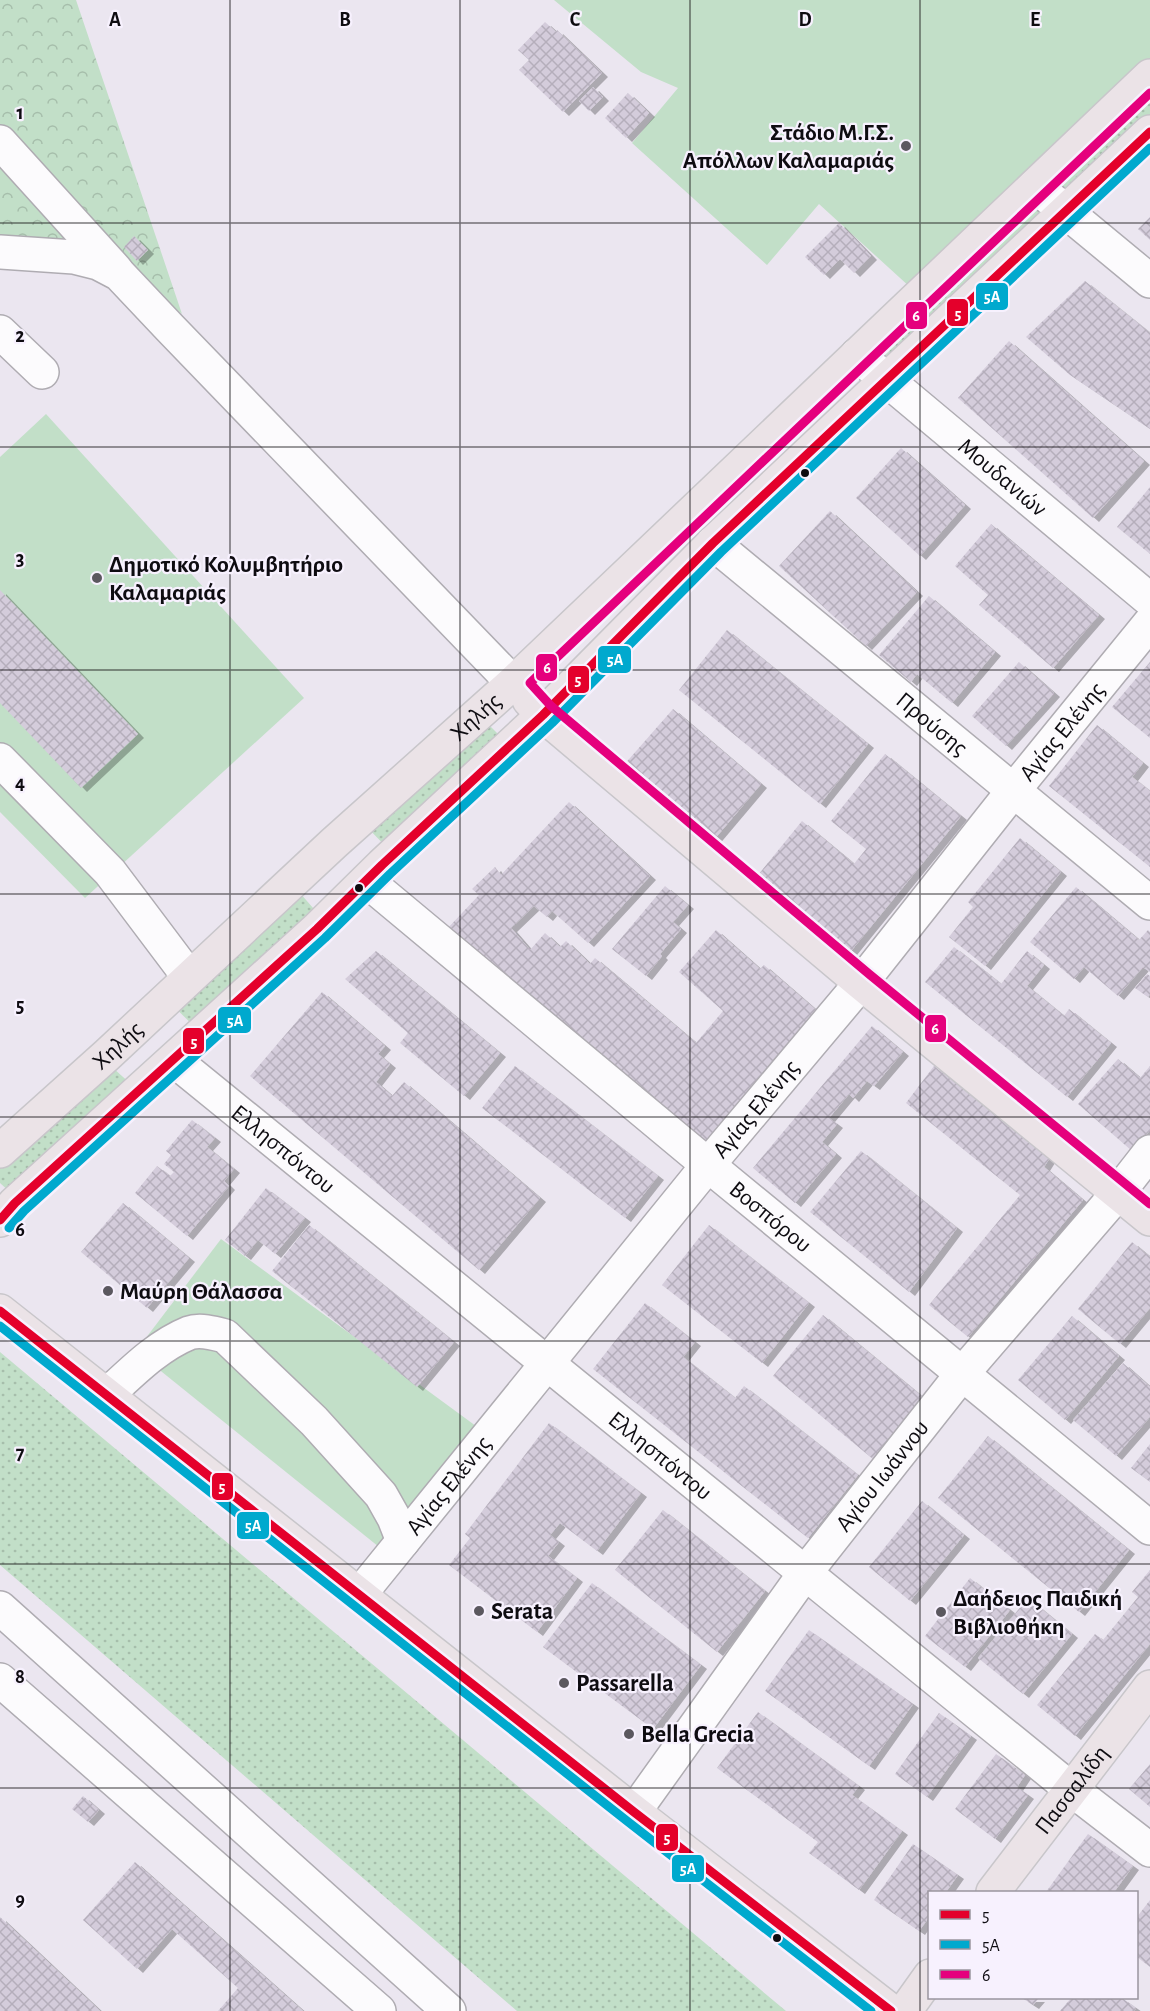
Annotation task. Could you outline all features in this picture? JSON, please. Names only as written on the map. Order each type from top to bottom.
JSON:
[{"type":"main road","name":"Χηλής","points":[[0,1151],[107,1055],[334,843],[513,683],[1150,76]]},
{"type":"main road","name":"Χηλής","points":[[0,1220],[15,1203],[317,929],[543,715],[713,543],[1150,132]]},
{"type":"main road","points":[[513,683],[543,715],[861,983],[1150,1219]]},
{"type":"main road","points":[[0,1311],[634,1812],[891,2011]]},
{"type":"main road","name":"Πασσαλίδη","points":[[995,1891],[1150,1687]]},
{"type":"main road","points":[[905,2011],[928,1979]]},
{"type":"street","points":[[0,142],[170,328],[513,683]]},
{"type":"street","points":[[1035,186],[1150,281]]},
{"type":"street","points":[[0,252],[74,257],[98,263],[119,274]]},
{"type":"street","points":[[0,332],[42,372]]},
{"type":"street","name":"Μουδανιών","points":[[857,355],[1150,600]]},
{"type":"street","name":"Προύσης","points":[[713,543],[1150,903]]},
{"type":"street","name":"Αγίας Ελένης","points":[[360,1594],[708,1165],[861,983],[1013,790],[1150,623]]},
{"type":"street","points":[[0,760],[110,872],[189,977]]},
{"type":"street","name":"Βοσπόρου","points":[[366,881],[1150,1528]]},
{"type":"street","name":"Ελλησπόντου","points":[[174,1060],[1071,1790],[1150,1850]]},
{"type":"street","name":"Αγίου Ιωάννου","points":[[634,1812],[805,1573],[962,1374],[1150,1152]]},
{"type":"street","points":[[107,1395],[146,1359],[190,1332],[210,1331],[225,1336],[314,1421],[381,1495],[394,1518],[403,1541]]},
{"type":"street","points":[[0,1608],[449,2011]]},
{"type":"street","points":[[0,1680],[379,2011]]},
{"type":"green space","points":[[0,0],[76,0],[182,314],[115,259],[0,244]]},
{"type":"green space","name":"Στάδιο Μ.Γ.Σ. Απόλλων Καλαμαριάς","points":[[554,0],[1150,0],[1150,65],[911,288],[819,204],[767,265],[632,143],[678,88],[641,72]]},
{"type":"green space","points":[[1150,78],[1150,129],[1063,207],[1038,186]]},
{"type":"green space","points":[[1035,188],[1061,211],[887,377],[861,354]]},
{"type":"green space","name":"Δημοτικό Κολυμβητήριο Καλαμαριάς","points":[[46,414],[304,698],[85,898],[0,812],[0,457]]},
{"type":"green space","points":[[477,713],[515,751],[399,860],[361,821]]},
{"type":"green space","points":[[292,884],[328,925],[204,1036],[161,994]]},
{"type":"green space","points":[[103,1059],[142,1094],[25,1206],[0,1183],[0,1156]]},
{"type":"green space","points":[[221,1239],[480,1429],[384,1551],[136,1351]]},
{"type":"green space","points":[[0,1352],[786,2011],[517,2011],[0,1565]]},
{"type":"building","points":[[545,22],[556,32],[557,30],[602,73],[563,112],[519,70],[529,60],[518,50]]},
{"type":"building","points":[[593,87],[603,97],[589,111],[579,101]]},
{"type":"building","points":[[628,93],[649,113],[626,138],[605,118]]},
{"type":"building","points":[[1150,217],[1150,240],[1138,229]]},
{"type":"building","points":[[839,223],[871,256],[854,273],[840,259],[824,275],[805,257]]},
{"type":"building","points":[[134,236],[148,250],[137,261],[124,247]]},
{"type":"building","points":[[1085,281],[1150,333],[1150,429],[1070,375],[1026,337]]},
{"type":"building","points":[[1009,341],[1144,461],[1093,518],[958,398]]},
{"type":"building","points":[[901,448],[965,505],[920,556],[856,498]]},
{"type":"building","points":[[1150,487],[1150,554],[1117,527]]},
{"type":"building","points":[[830,511],[917,592],[866,646],[779,566]]},
{"type":"building","points":[[991,524],[1099,615],[1053,668],[979,605],[988,595],[955,566]]},
{"type":"building","points":[[0,590],[138,734],[81,788],[0,703]]},
{"type":"building","points":[[929,596],[995,652],[952,703],[917,674],[911,682],[879,655]]},
{"type":"building","points":[[727,630],[868,744],[820,804],[679,690]]},
{"type":"building","points":[[1019,662],[1054,693],[1006,746],[972,716]]},
{"type":"building","points":[[1150,662],[1150,738],[1112,707]]},
{"type":"building","points":[[673,709],[761,784],[712,842],[623,766]]},
{"type":"building","points":[[1097,725],[1143,763],[1132,777],[1150,791],[1150,867],[1049,786]]},
{"type":"building","points":[[885,754],[961,816],[851,951],[758,875],[802,821],[854,864],[866,849],[831,821]]},
{"type":"building","points":[[569,802],[650,876],[588,943],[552,911],[547,917],[534,906],[511,928],[530,950],[545,933],[560,947],[566,941],[590,964],[595,958],[696,1043],[723,1011],[679,972],[716,930],[760,969],[764,965],[824,1017],[708,1152],[446,930],[479,895],[472,889],[495,867],[501,875]]},
{"type":"building","points":[[1020,838],[1061,872],[985,966],[949,937],[973,907],[968,902]]},
{"type":"building","points":[[665,886],[688,905],[673,922],[681,929],[660,954],[662,956],[646,976],[612,949]]},
{"type":"building","points":[[1076,887],[1139,940],[1148,930],[1150,932],[1150,972],[1143,967],[1118,996],[1084,967],[1074,979],[1030,942]]},
{"type":"building","points":[[954,947],[1001,984],[1027,951],[1044,965],[1027,986],[1064,1016],[1069,1009],[1111,1043],[1067,1097],[925,982]]},
{"type":"building","points":[[376,951],[500,1053],[464,1096],[400,1043],[408,1033],[345,979]]},
{"type":"building","points":[[1147,974],[1150,976],[1148,997],[1135,988]]},
{"type":"building","points":[[322,992],[385,1046],[378,1054],[390,1064],[376,1082],[392,1096],[404,1082],[540,1198],[479,1270],[250,1076]]},
{"type":"building","points":[[872,1026],[903,1052],[874,1086],[867,1081],[853,1098],[849,1094],[829,1118],[837,1124],[822,1142],[836,1154],[795,1203],[753,1168]]},
{"type":"building","points":[[1118,1059],[1140,1078],[1150,1066],[1150,1130],[1132,1151],[1078,1104]]},
{"type":"building","points":[[515,1066],[658,1176],[625,1218],[482,1108]]},
{"type":"building","points":[[934,1066],[1049,1159],[1044,1167],[1083,1200],[968,1337],[929,1305],[1020,1195],[906,1103]]},
{"type":"building","points":[[192,1120],[215,1138],[207,1147],[234,1169],[224,1181],[229,1186],[187,1236],[135,1193],[157,1166],[170,1176],[174,1172],[164,1164],[171,1155],[166,1151]]},
{"type":"building","points":[[861,1151],[957,1228],[909,1292],[810,1212]]},
{"type":"building","points":[[266,1188],[305,1218],[275,1254],[258,1240],[245,1256],[225,1240]]},
{"type":"building","points":[[123,1203],[189,1258],[147,1308],[81,1252]]},
{"type":"building","points":[[309,1225],[454,1342],[417,1387],[272,1271]]},
{"type":"building","points":[[709,1225],[809,1303],[762,1363],[662,1285]]},
{"type":"building","points":[[1132,1242],[1150,1257],[1150,1308],[1120,1344],[1078,1309]]},
{"type":"building","points":[[645,1303],[695,1342],[683,1357],[735,1398],[744,1386],[858,1475],[808,1538],[593,1369]]},
{"type":"building","points":[[823,1315],[925,1399],[874,1460],[773,1376]]},
{"type":"building","points":[[1072,1316],[1119,1356],[1065,1420],[1018,1380]]},
{"type":"building","points":[[1123,1363],[1150,1387],[1150,1417],[1116,1456],[1073,1420]]},
{"type":"building","points":[[549,1423],[641,1493],[597,1551],[560,1523],[550,1535],[559,1542],[548,1556],[577,1578],[537,1632],[449,1565],[470,1538],[465,1534]]},
{"type":"building","points":[[988,1436],[1129,1550],[1079,1612],[938,1498]]},
{"type":"building","points":[[1150,1444],[1150,1482],[1131,1468]]},
{"type":"building","points":[[922,1501],[964,1535],[910,1601],[869,1567]]},
{"type":"building","points":[[663,1510],[765,1591],[717,1652],[615,1570]]},
{"type":"building","points":[[1150,1570],[1150,1644],[1075,1736],[1037,1705],[1095,1634],[1103,1640],[1138,1597],[1132,1592]]},
{"type":"building","points":[[970,1578],[1010,1610],[965,1667],[925,1636]]},
{"type":"building","points":[[592,1583],[701,1665],[653,1729],[543,1647]]},
{"type":"building","points":[[1028,1598],[1072,1634],[1023,1694],[978,1658]]},
{"type":"building","points":[[809,1630],[913,1704],[869,1766],[765,1691]]},
{"type":"building","points":[[758,1712],[859,1786],[852,1795],[902,1831],[859,1890],[809,1853],[818,1842],[717,1768]]},
{"type":"building","points":[[939,1713],[971,1736],[927,1797],[895,1774]]},
{"type":"building","points":[[996,1754],[1025,1775],[1017,1787],[1028,1795],[995,1839],[955,1809]]},
{"type":"building","points":[[1150,1764],[1150,1807],[1129,1789]]},
{"type":"building","points":[[83,1796],[99,1810],[88,1822],[72,1809]]},
{"type":"building","points":[[1088,1834],[1133,1866],[1115,1891],[1047,1891]]},
{"type":"building","points":[[913,1844],[958,1875],[947,1891],[928,1891],[928,1919],[919,1931],[874,1900]]},
{"type":"building","points":[[135,1862],[303,2011],[218,2011],[238,1988],[172,1929],[137,1969],[83,1920]]},
{"type":"building","points":[[1150,1900],[1150,1967],[1138,1958],[1138,1916]]},
{"type":"building","points":[[0,1917],[100,2011],[0,2011]]},
{"type":"building","points":[[1024,1999],[1038,1999],[1033,2005]]},
{"type":"building","points":[[1070,1999],[1123,1999],[1136,2008],[1134,2011],[1060,2011]]},
{"type":"transit line","name":"6","points":[[1150,93],[530,683],[551,706],[869,974],[1150,1204]]},
{"type":"transit line","name":"5","points":[[0,1220],[15,1203],[317,929],[543,715],[713,543],[1150,132]]},
{"type":"transit line","name":"5Α","points":[[9,1228],[24,1211],[325,938],[552,723],[721,552],[1150,148]]},
{"type":"transit line","name":"5","points":[[0,1311],[634,1812],[891,2011]]},
{"type":"transit line","name":"5Α","points":[[0,1326],[871,2011]]},
{"type":"place","name":"Στάδιο Μ.Γ.Σ. Απόλλων Καλαμαριάς","points":[[906,146]]},
{"type":"place","name":"Δημοτικό Κολυμβητήριο Καλαμαριάς","points":[[97,578]]},
{"type":"place","name":"Μαύρη Θάλασσα","points":[[108,1291]]},
{"type":"place","name":"Serata","points":[[479,1611]]},
{"type":"place","name":"Δαήδειος Παιδική Βιβλιοθήκη","points":[[941,1612]]},
{"type":"place","name":"Passarella","points":[[564,1683]]},
{"type":"place","name":"Bella Grecia","points":[[629,1734]]}]
